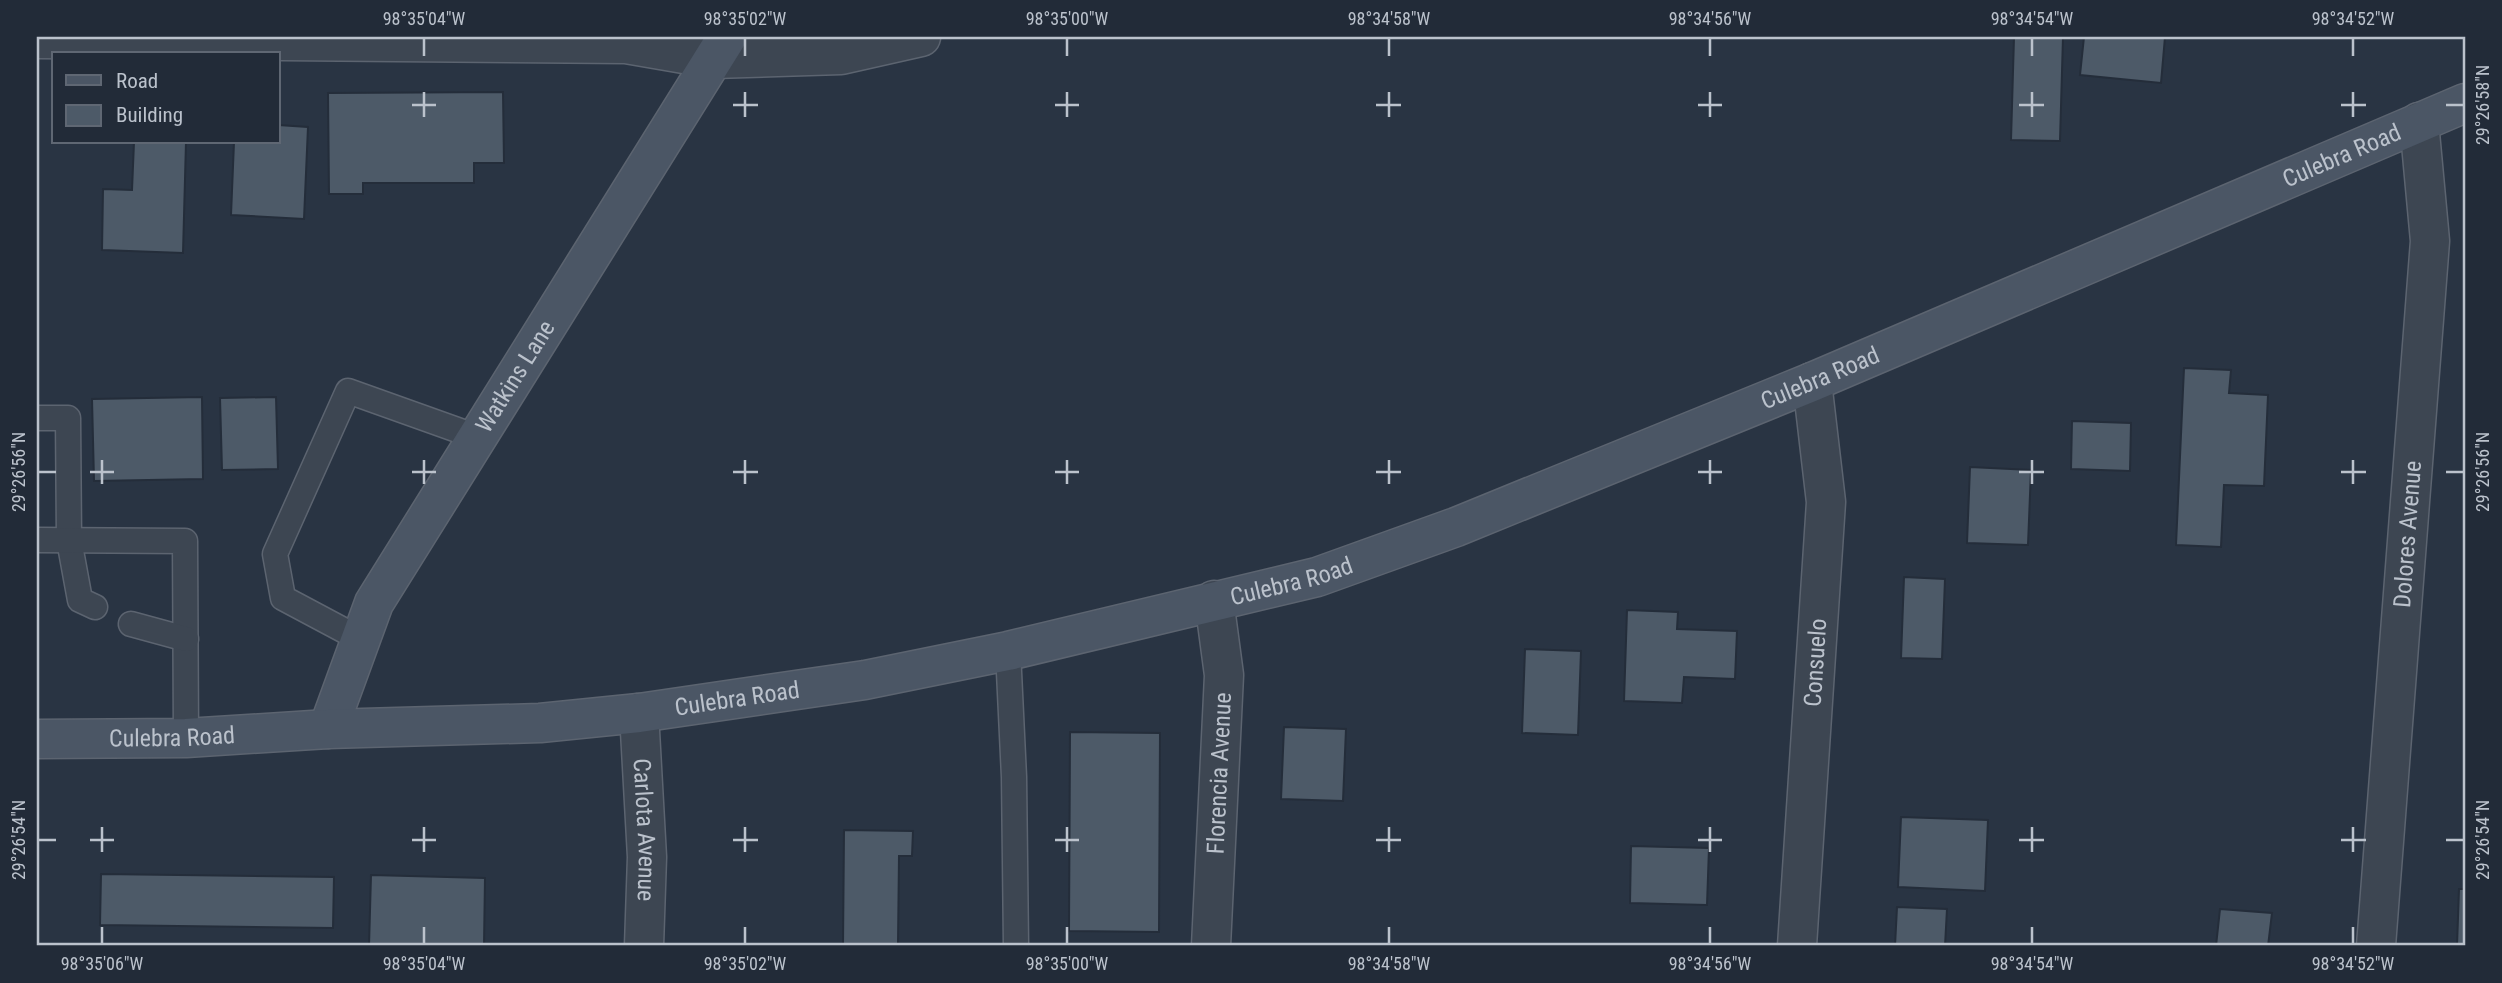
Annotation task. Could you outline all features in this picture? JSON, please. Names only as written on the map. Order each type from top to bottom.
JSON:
[{"type":"main road","name":"Watkins Lane","points":[[328,729],[374,603],[720,48]]},
{"type":"main road","name":"Culebra Road","points":[[37,739],[186,738],[328,729],[540,723],[639,713],[865,680],[1007,651],[1317,576],[1456,527],[1812,382],[2465,103]]},
{"type":"street","points":[[37,39],[626,44],[841,55],[921,37]]},
{"type":"street","name":"Dolores Avenue","points":[[2376,946],[2430,241],[2419,122]]},
{"type":"street","name":"Consuelo","points":[[1797,946],[1826,502],[1812,382]]},
{"type":"street","name":"Florencia Avenue","points":[[1211,946],[1224,675],[1214,600]]},
{"type":"street","name":"Carlota Avenue","points":[[639,713],[647,857],[645,946]]},
{"type":"lane","points":[[360,639],[283,598],[275,554],[348,391],[477,437]]},
{"type":"lane","points":[[37,418],[68,418],[69,540],[80,600],[95,607]]},
{"type":"lane","points":[[37,540],[185,541],[186,738]]},
{"type":"lane","points":[[131,624],[186,639]]},
{"type":"lane","points":[[1007,651],[1014,777],[1016,946]]},
{"type":"building","points":[[2014,37],[2063,37],[2060,141],[2011,140]]},
{"type":"building","points":[[2084,37],[2165,37],[2161,83],[2080,75]]},
{"type":"building","points":[[503,92],[504,163],[474,163],[474,183],[363,183],[363,194],[329,194],[328,93]]},
{"type":"building","points":[[280,125],[308,127],[304,219],[231,215],[234,144],[280,144]]},
{"type":"building","points":[[134,144],[186,144],[183,253],[102,250],[103,189],[132,190]]},
{"type":"building","points":[[2184,368],[2231,370],[2229,393],[2268,395],[2264,486],[2224,485],[2221,547],[2176,545]]},
{"type":"building","points":[[202,397],[203,479],[94,481],[92,399]]},
{"type":"building","points":[[276,397],[278,469],[222,470],[220,398]]},
{"type":"building","points":[[2072,421],[2131,423],[2130,471],[2071,469]]},
{"type":"building","points":[[1970,467],[2031,470],[2028,545],[1967,543]]},
{"type":"building","points":[[1904,577],[1945,579],[1942,659],[1901,658]]},
{"type":"building","points":[[1627,610],[1678,612],[1677,629],[1737,631],[1735,679],[1684,677],[1682,703],[1624,701]]},
{"type":"building","points":[[1525,649],[1581,651],[1578,735],[1522,733]]},
{"type":"building","points":[[1284,727],[1346,729],[1343,801],[1281,799]]},
{"type":"building","points":[[1070,732],[1160,733],[1159,932],[1069,931]]},
{"type":"building","points":[[1901,817],[1988,820],[1985,891],[1898,887]]},
{"type":"building","points":[[844,830],[913,831],[912,856],[899,856],[898,946],[843,946]]},
{"type":"building","points":[[1631,846],[1709,848],[1707,905],[1630,903]]},
{"type":"building","points":[[101,874],[334,877],[333,928],[100,925]]},
{"type":"building","points":[[371,875],[485,878],[484,946],[369,946]]},
{"type":"building","points":[[2459,889],[2465,889],[2465,946],[2457,946]]},
{"type":"building","points":[[1897,907],[1947,909],[1945,946],[1895,946]]},
{"type":"building","points":[[2220,909],[2272,913],[2268,946],[2216,946]]}]
